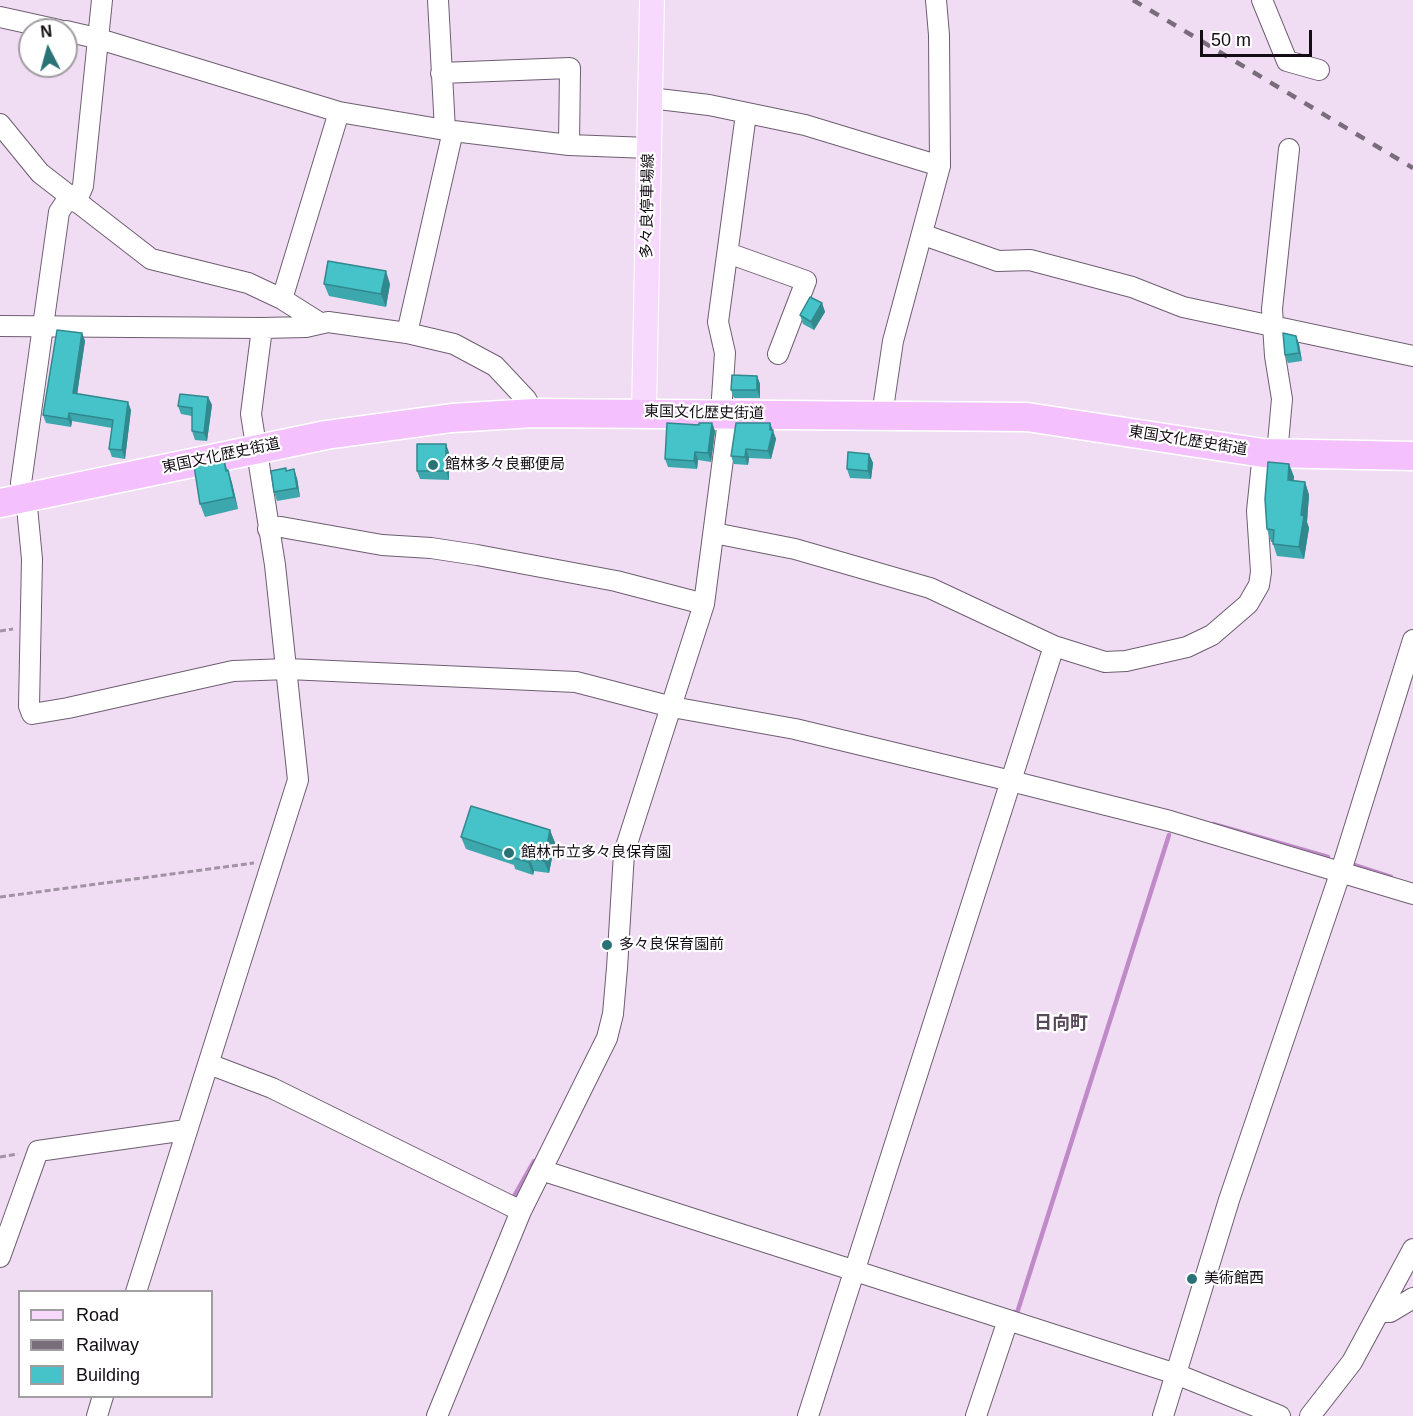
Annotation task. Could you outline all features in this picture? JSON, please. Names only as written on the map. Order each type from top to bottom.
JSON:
[{"type":"highway","name":"東国文化歴史街道","points":[[13,500],[254,449],[383,426],[534,413],[644,412],[1026,417],[1270,453],[1413,456]]},
{"type":"main road","name":"多々良停車場線","points":[[644,412],[652,0]]},
{"type":"street","points":[[102,0],[96,38],[83,186],[59,212],[21,483],[13,500],[32,559],[29,706],[32,714],[233,671],[288,669],[576,682],[672,707],[795,729],[1170,821],[1341,870],[1413,894]]},
{"type":"street","points":[[407,333],[449,131],[441,73],[438,0]]},
{"type":"street","points":[[882,415],[893,341],[924,236],[940,166],[939,34],[936,0]]},
{"type":"street","points":[[1262,0],[1287,61],[1319,70]]},
{"type":"street","points":[[0,17],[18,21]]},
{"type":"street","points":[[78,34],[339,112],[449,131],[569,145],[649,148]]},
{"type":"street","points":[[441,73],[570,68],[569,145]]},
{"type":"street","points":[[650,98],[806,125],[940,166]]},
{"type":"street","points":[[282,299],[339,112]]},
{"type":"street","points":[[437,1416],[521,1210],[607,1038],[613,1014],[624,853],[704,604],[714,534],[725,413],[725,353],[718,322],[747,114]]},
{"type":"street","points":[[0,124],[40,173],[151,259],[248,283],[282,299],[320,323]]},
{"type":"street","points":[[714,534],[795,549],[930,588],[1054,646],[1105,662],[1126,661],[1195,643],[1212,635],[1248,604],[1259,585],[1261,572],[1257,511],[1282,399],[1272,309],[1288,149]]},
{"type":"street","points":[[924,236],[998,261],[1030,260],[1132,287],[1183,307],[1413,356]]},
{"type":"street","points":[[728,254],[806,281],[778,354]]},
{"type":"street","points":[[0,326],[262,328],[306,327],[320,323],[407,333],[454,344],[495,366],[526,399],[534,413]]},
{"type":"street","points":[[137,1290],[298,780],[288,669],[254,449],[251,414],[262,328]]},
{"type":"street","points":[[268,529],[281,527],[382,545],[431,548],[477,555],[616,580],[704,604]]},
{"type":"street","points":[[1163,1416],[1274,1061],[1341,870],[1413,640]]},
{"type":"street","points":[[808,1416],[1054,646]]},
{"type":"street","points":[[209,1064],[273,1088],[521,1210]]},
{"type":"street","points":[[0,1257],[38,1151],[186,1130]]},
{"type":"street","points":[[541,1170],[1176,1374],[1280,1416]]},
{"type":"street","points":[[1310,1416],[1352,1362],[1413,1249]]},
{"type":"street","points":[[1381,1312],[1390,1312],[1413,1298]]},
{"type":"street","points":[[976,1416],[1008,1320]]},
{"type":"street","points":[[97,1416],[102,1398]]},
{"type":"path","points":[[0,897],[274,861]]},
{"type":"building","points":[[328,261],[386,271],[381,294],[324,284]]},
{"type":"building","points":[[810,297],[822,303],[811,322],[800,315]]},
{"type":"building","points":[[57,330],[82,333],[73,393],[128,402],[122,450],[109,449],[113,420],[69,413],[68,419],[43,415]]},
{"type":"building","points":[[1283,333],[1296,336],[1299,353],[1285,355]]},
{"type":"building","points":[[732,375],[757,376],[757,390],[731,390]]},
{"type":"building","points":[[180,394],[208,397],[204,433],[192,431],[192,408],[178,406]]},
{"type":"building","points":[[667,423],[699,425],[699,423],[712,423],[708,453],[695,452],[694,461],[665,459]]},
{"type":"building","points":[[736,423],[770,423],[770,430],[773,430],[768,451],[746,449],[745,457],[731,456]]},
{"type":"building","points":[[417,444],[446,444],[446,471],[417,471]]},
{"type":"building","points":[[848,452],[869,454],[868,471],[847,469]]},
{"type":"building","points":[[224,460],[234,497],[200,504],[194,466]]},
{"type":"building","points":[[1268,462],[1289,464],[1288,480],[1305,482],[1301,515],[1304,516],[1299,547],[1273,544],[1274,530],[1267,529],[1265,499]]},
{"type":"building","points":[[286,468],[286,471],[294,469],[297,488],[274,492],[271,471]]},
{"type":"building","points":[[471,806],[550,830],[544,861],[530,859],[528,862],[511,857],[512,854],[461,837]]},
{"type":"waterway","points":[[1213,824],[1328,857]]},
{"type":"waterway","points":[[1014,1312],[1017,1313],[1169,835]]},
{"type":"waterway","points":[[1354,865],[1391,877]]},
{"type":"waterway","points":[[513,1198],[534,1161]]},
{"type":"railway","points":[[1133,0],[1413,168]]},
{"type":"place","name":"館林多々良郵便局","points":[[433,465]]},
{"type":"place","name":"館林市立多々良保育園","points":[[509,853]]},
{"type":"place","name":"多々良保育園前","points":[[607,945]]},
{"type":"place","name":"美術館西","points":[[1192,1279]]},
{"type":"district","name":"日向町","points":[[1061,1024]]}]
